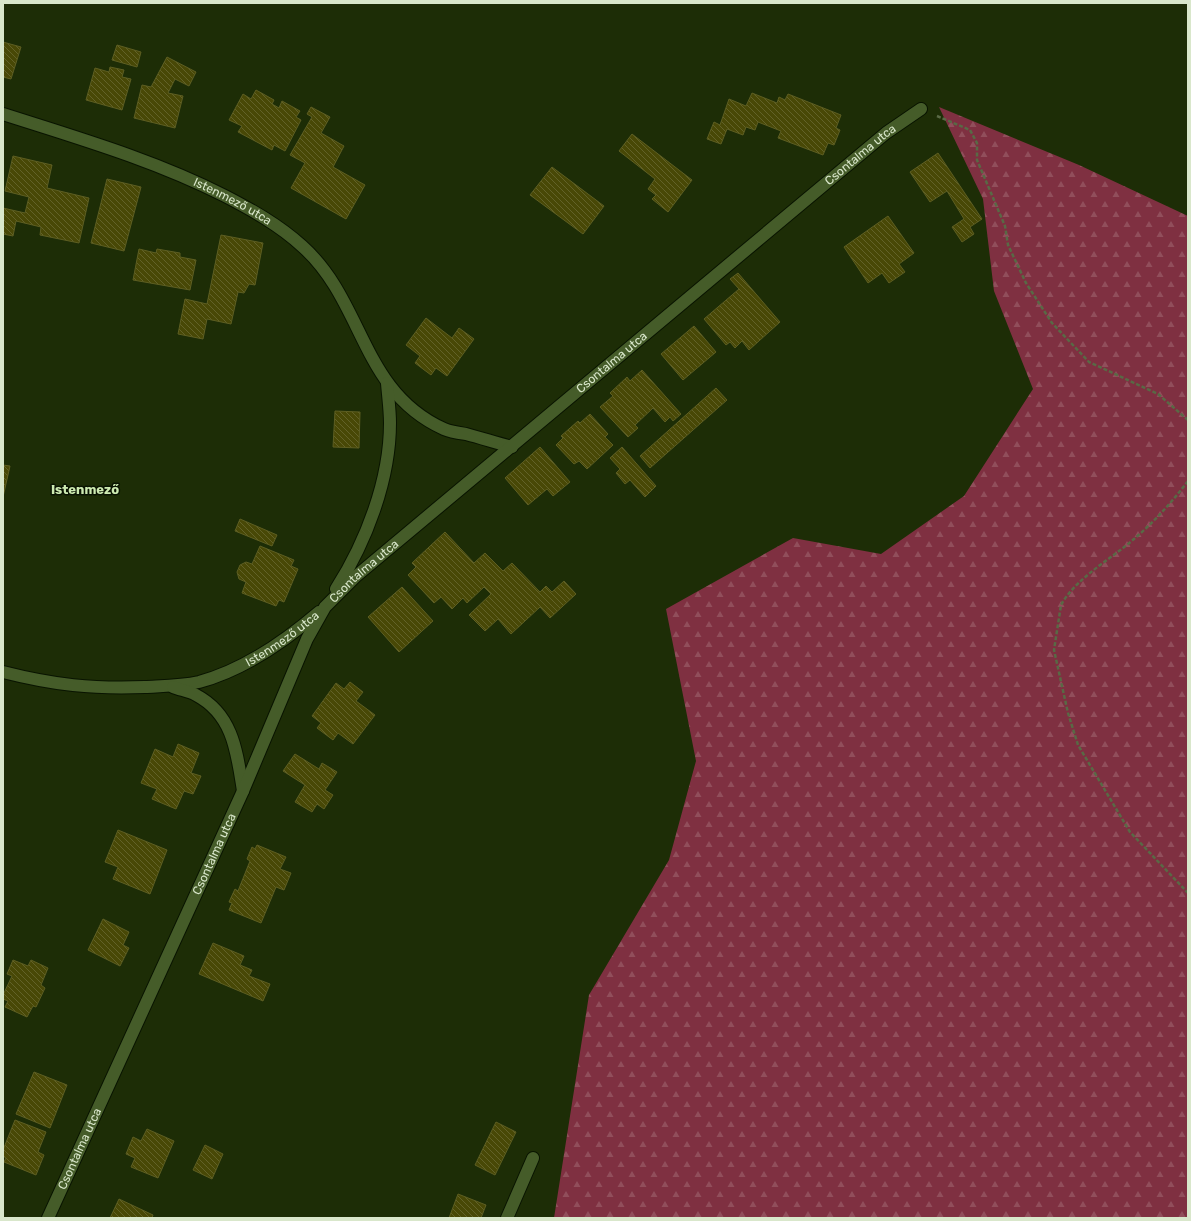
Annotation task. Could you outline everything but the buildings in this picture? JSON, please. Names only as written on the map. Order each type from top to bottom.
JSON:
[{"type":"street","name":"Csontalma utca","points":[[48,1218],[243,791],[307,639],[325,607],[355,577],[880,138],[921,109]]},
{"type":"street","name":"Istenmező utca","points":[[3,114],[128,154],[200,183],[261,215],[303,246],[336,285],[373,360],[387,383],[408,407],[446,430],[512,446]]},
{"type":"street","name":"Istenmező utca","points":[[3,672],[41,682],[84,688],[170,686],[198,682],[245,663],[287,638],[325,607],[352,564],[371,517],[388,455],[389,429],[387,383]]},
{"type":"street","points":[[170,686],[195,694],[208,703],[222,718],[235,744],[243,791]]},
{"type":"street","points":[[507,1218],[533,1158]]},
{"type":"path","points":[[921,109],[970,130],[977,143],[977,160],[1005,226],[1008,245],[1026,282],[1052,323],[1089,362],[1158,394],[1188,420]]},
{"type":"path","points":[[1188,481],[1172,501],[1135,539],[1075,586],[1062,604],[1054,650],[1068,713],[1078,744],[1130,832],[1188,893]]},
{"type":"green space","points":[[939,107],[1079,165],[1188,216],[1188,1218],[554,1218],[589,995],[669,860],[696,761],[666,609],[793,538],[881,554],[964,496],[1033,389],[994,291],[983,199]]},
{"type":"district","name":"Istenmező","points":[[85,489]]}]
